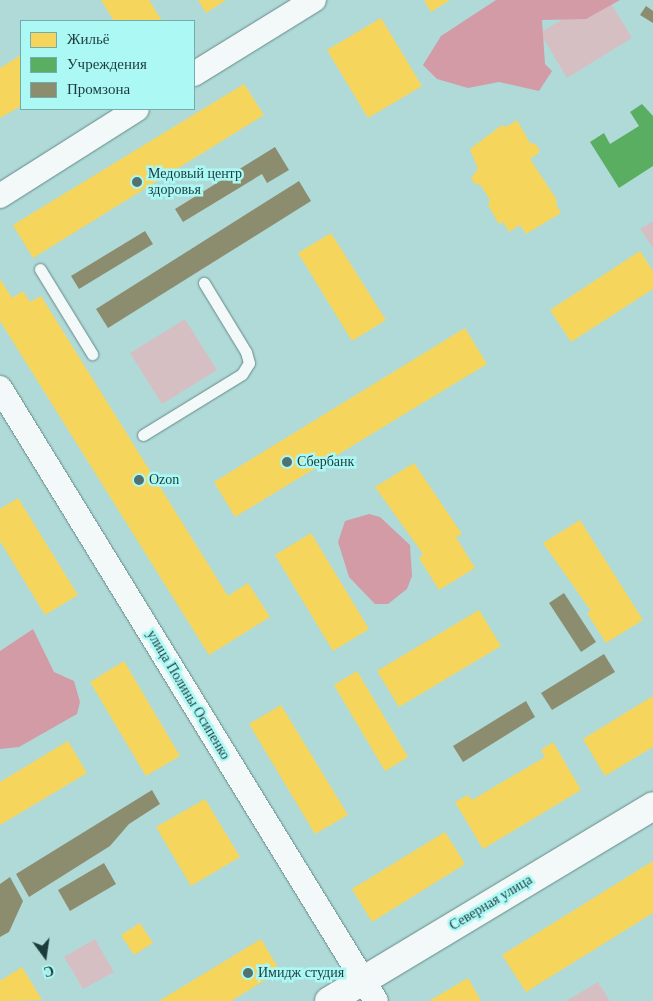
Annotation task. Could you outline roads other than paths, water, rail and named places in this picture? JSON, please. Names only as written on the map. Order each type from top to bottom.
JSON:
[{"type":"street","points":[[195,73],[314,0]]},
{"type":"street","points":[[0,196],[135,110]]},
{"type":"street","name":"улица Полины Осипенко","points":[[0,388],[369,990]]},
{"type":"street","name":"Северная улица","points":[[329,1001],[369,990],[653,806]]},
{"type":"lane","points":[[40,269],[92,354]]},
{"type":"lane","points":[[143,436],[242,374],[249,363],[246,352],[204,283]]},
{"type":"place","name":"Медовый центр здоровья","points":[[137,182]]},
{"type":"place","name":"Сбербанк","points":[[287,462]]},
{"type":"place","name":"Ozon","points":[[139,480]]},
{"type":"place","name":"Имидж студия","points":[[248,973]]}]
